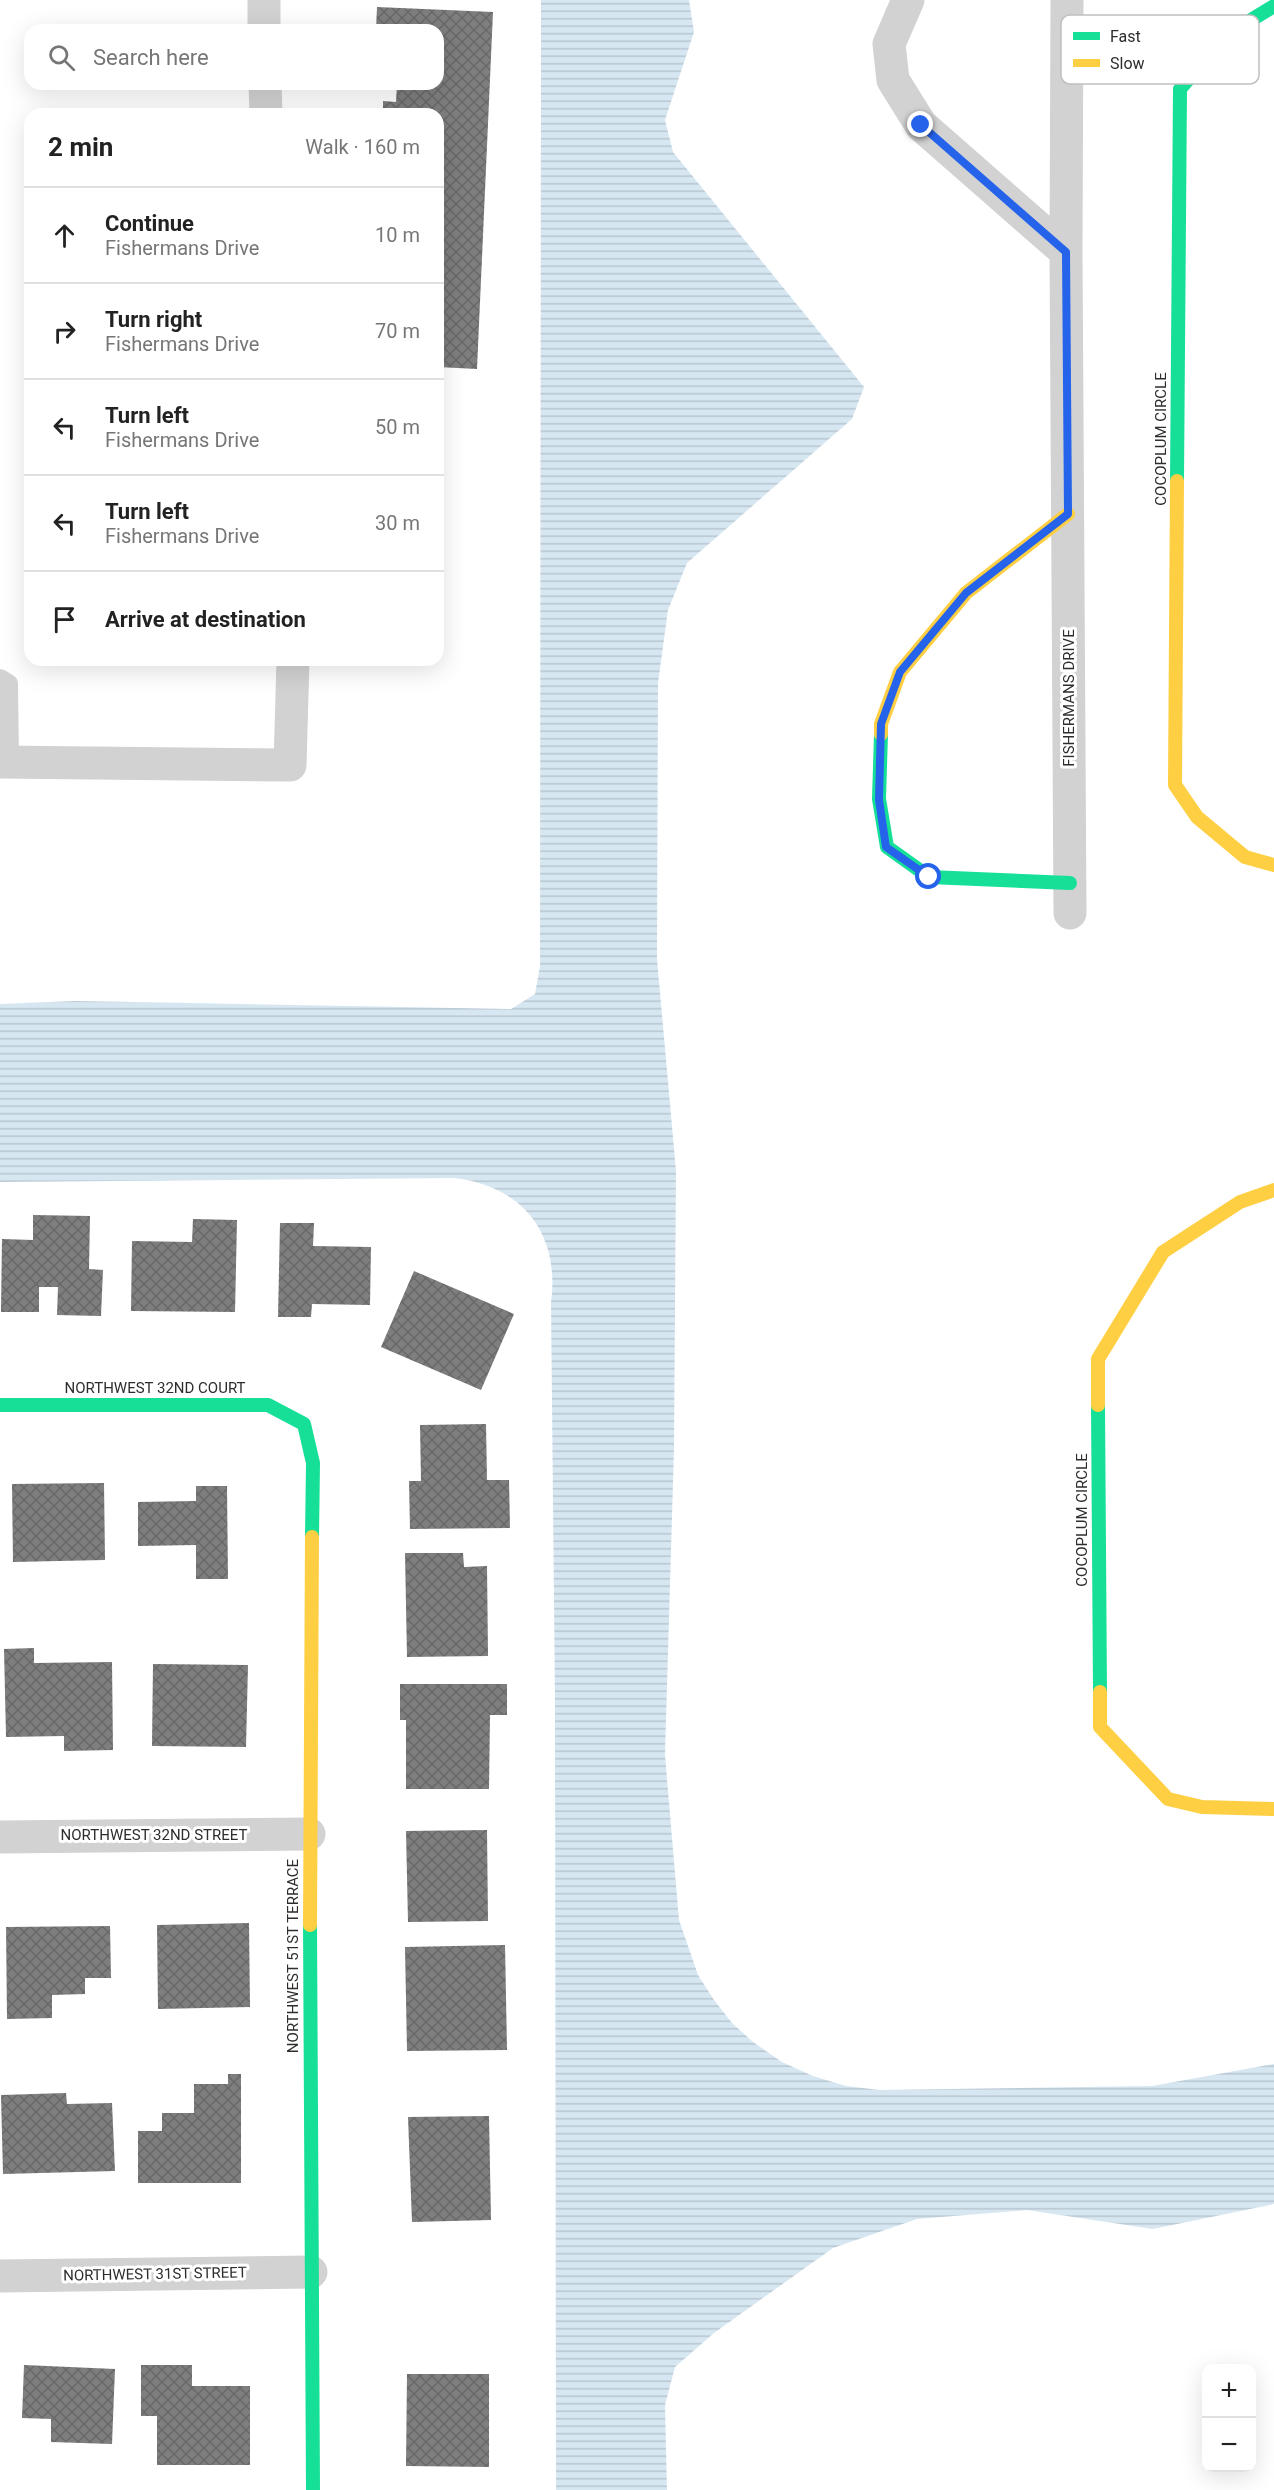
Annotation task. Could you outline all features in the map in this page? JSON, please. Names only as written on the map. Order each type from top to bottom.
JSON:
[{"type":"street","points":[[264,0],[264,24]]},
{"type":"street","points":[[908,0],[889,44],[893,80],[921,125],[1066,252]]},
{"type":"street","name":"FISHERMANS DRIVE","points":[[1067,0],[1067,15]]},
{"type":"street","name":"COCOPLUM CIRCLE","points":[[1259,15],[1274,6]]},
{"type":"street","name":"FISHERMANS DRIVE","points":[[1067,84],[1070,898],[929,877],[886,847],[879,800],[881,724],[900,672],[966,593],[1068,514]]},
{"type":"street","name":"COCOPLUM CIRCLE","points":[[1184,84],[1180,89],[1175,785],[1197,817],[1245,857],[1274,865]]},
{"type":"street","points":[[265,90],[266,108]]},
{"type":"street","points":[[4,762],[290,765],[293,666]]},
{"type":"street","name":"COCOPLUM CIRCLE","points":[[1274,1190],[1240,1202],[1162,1252],[1098,1359],[1100,1727],[1168,1799],[1202,1807],[1274,1809]]},
{"type":"street","name":"NORTHWEST 32ND COURT","points":[[0,1404],[268,1405],[304,1424]]},
{"type":"street","name":"NORTHWEST 51ST TERRACE","points":[[304,1424],[313,1463],[309,1834],[314,2490]]},
{"type":"street","name":"NORTHWEST 32ND STREET","points":[[0,1837],[309,1834]]},
{"type":"street","name":"NORTHWEST 31ST STREET","points":[[0,2276],[311,2272]]},
{"type":"lane","points":[[0,679],[8,684],[4,762]]},
{"type":"water","points":[[541,0],[689,0],[694,32],[665,120],[673,152],[864,387],[852,419],[687,563],[668,610],[658,683],[657,959],[676,1171],[674,1449],[665,1755],[679,1920],[698,1975],[732,2023],[753,2042],[782,2062],[813,2076],[846,2086],[880,2090],[1152,2086],[1274,2064],[1274,2204],[1153,2229],[1027,2210],[917,2219],[833,2248],[714,2333],[675,2367],[665,2405],[667,2490],[556,2490],[552,1278],[550,1256],[543,1236],[532,1218],[518,1203],[479,1183],[455,1178],[0,1182],[0,1004],[76,1001],[511,1009],[535,994],[540,966]]},
{"type":"building","points":[[377,7],[493,12],[477,369],[444,367],[444,108],[383,108],[383,101],[396,102],[397,90],[444,90],[444,24],[376,24]]},
{"type":"building","points":[[33,1215],[90,1216],[89,1269],[103,1270],[101,1316],[57,1315],[58,1287],[39,1287],[39,1312],[1,1312],[2,1239],[33,1240]]},
{"type":"building","points":[[193,1219],[237,1220],[235,1312],[131,1311],[132,1241],[192,1242]]},
{"type":"building","points":[[280,1223],[314,1223],[313,1246],[371,1247],[370,1305],[312,1304],[311,1317],[278,1317]]},
{"type":"building","points":[[414,1271],[514,1314],[481,1390],[381,1347]]},
{"type":"building","points":[[486,1424],[487,1480],[509,1480],[510,1528],[410,1529],[409,1481],[421,1481],[420,1425]]},
{"type":"building","points":[[104,1483],[105,1560],[13,1562],[12,1484]]},
{"type":"building","points":[[196,1486],[227,1486],[228,1579],[196,1579],[196,1545],[138,1546],[138,1502],[196,1501]]},
{"type":"building","points":[[405,1553],[463,1553],[464,1567],[487,1566],[488,1656],[407,1657]]},
{"type":"building","points":[[34,1648],[34,1663],[112,1662],[113,1750],[64,1751],[64,1736],[6,1737],[4,1649]]},
{"type":"building","points":[[153,1664],[248,1665],[246,1747],[152,1746]]},
{"type":"building","points":[[400,1684],[507,1684],[507,1715],[490,1715],[489,1789],[406,1789],[406,1720],[400,1720]]},
{"type":"building","points":[[487,1830],[488,1921],[408,1922],[406,1831]]},
{"type":"building","points":[[249,1923],[250,2007],[158,2009],[157,1925]]},
{"type":"building","points":[[110,1926],[111,1978],[85,1978],[85,1994],[52,1995],[52,2018],[7,2019],[6,1927]]},
{"type":"building","points":[[505,1945],[507,2050],[407,2051],[405,1947]]},
{"type":"building","points":[[228,2074],[241,2074],[241,2183],[138,2183],[138,2131],[162,2131],[162,2113],[194,2113],[194,2084],[228,2084]]},
{"type":"building","points":[[66,2093],[67,2104],[112,2103],[115,2171],[3,2174],[1,2095]]},
{"type":"building","points":[[489,2116],[491,2220],[412,2222],[408,2117]]},
{"type":"building","points":[[24,2365],[115,2369],[112,2444],[51,2442],[51,2419],[22,2418]]},
{"type":"building","points":[[141,2365],[192,2365],[192,2386],[250,2386],[250,2465],[157,2465],[157,2416],[141,2416]]},
{"type":"building","points":[[407,2374],[489,2374],[489,2467],[406,2466]]},
{"type":"traffic: fast","points":[[1259,15],[1274,6]]},
{"type":"traffic: fast","points":[[1177,481],[1180,89],[1184,84]]},
{"type":"traffic: fast","points":[[881,734],[879,799],[887,847],[929,877],[1070,883]]},
{"type":"traffic: fast","points":[[0,1405],[268,1405],[304,1424],[313,1463],[312,1537]]},
{"type":"traffic: fast","points":[[1098,1405],[1100,1692]]},
{"type":"traffic: fast","points":[[310,1925],[313,2490]]},
{"type":"traffic: slow","points":[[1177,481],[1175,785],[1197,817],[1245,857],[1274,865]]},
{"type":"traffic: slow","points":[[881,734],[881,724],[900,672],[966,593],[1068,514]]},
{"type":"traffic: slow","points":[[1098,1405],[1098,1359],[1163,1252],[1240,1202],[1274,1190]]},
{"type":"traffic: slow","points":[[310,1925],[312,1537]]},
{"type":"traffic: slow","points":[[1100,1692],[1100,1727],[1168,1799],[1202,1807],[1274,1809]]},
{"type":"route","points":[[921,125],[1066,252],[1068,514],[966,593],[900,672],[881,724],[879,800],[886,847],[929,877]]}]
